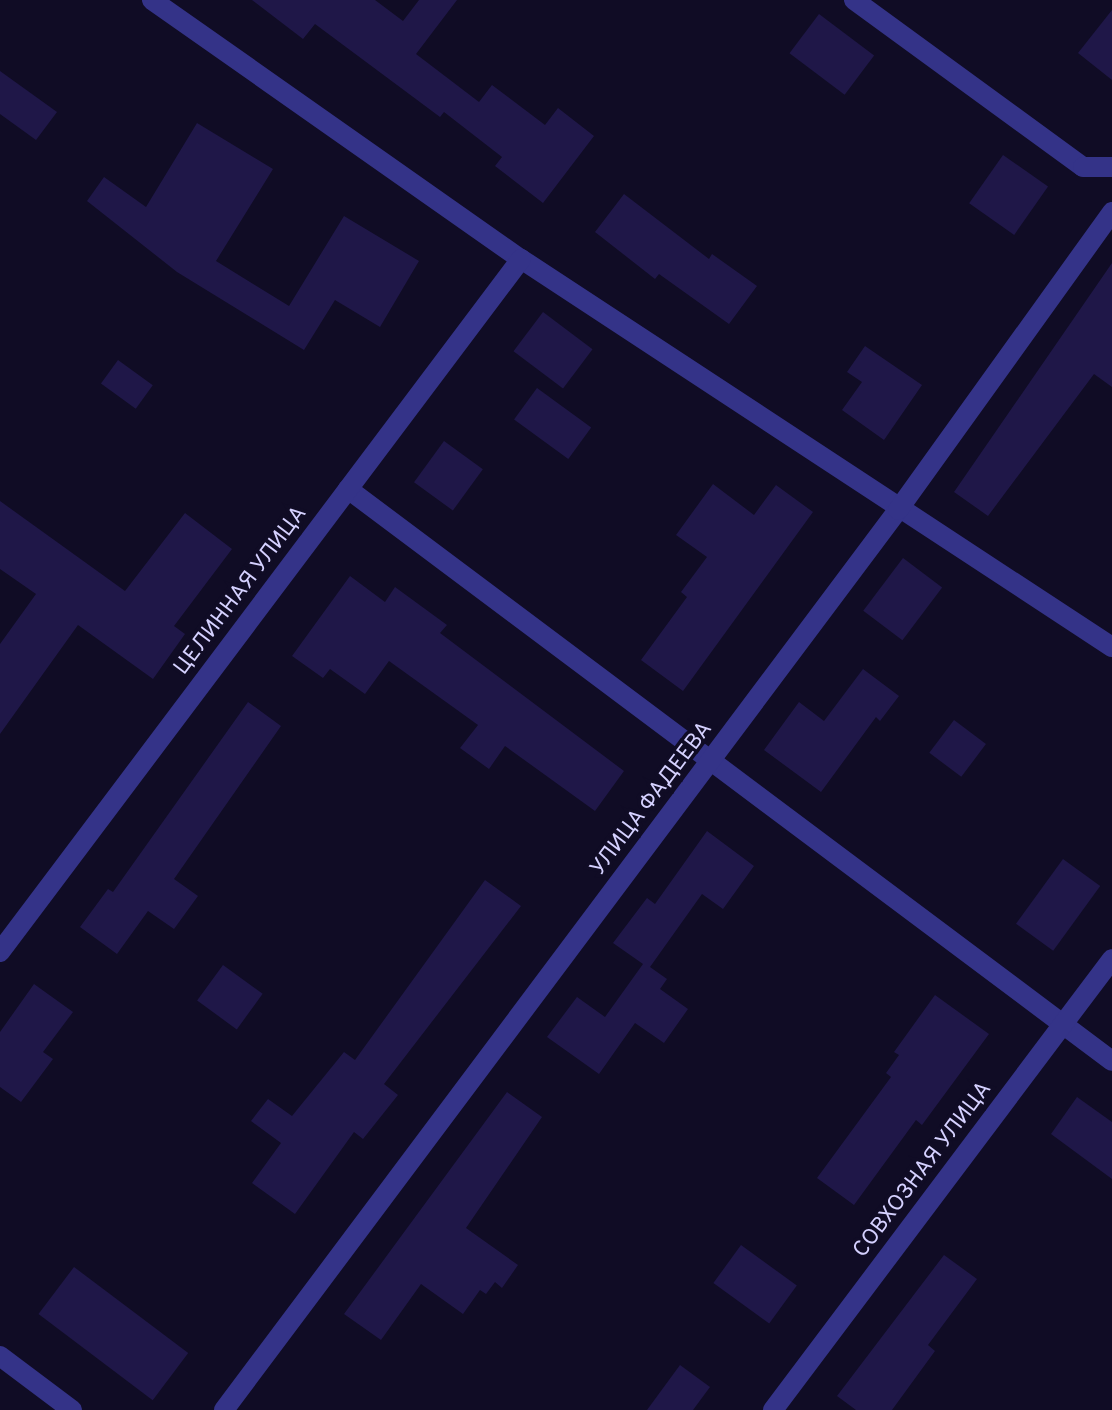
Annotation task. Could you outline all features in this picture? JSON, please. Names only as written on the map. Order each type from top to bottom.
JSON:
[{"type":"street","points":[[152,0],[521,259],[898,510],[1112,647]]},
{"type":"street","points":[[854,0],[1083,167],[1112,167]]},
{"type":"street","name":"УЛИЦА ФАДЕЕВА","points":[[224,1410],[898,510],[1112,212]]},
{"type":"street","name":"ЦЕЛИННАЯ УЛИЦА","points":[[0,952],[521,259]]},
{"type":"street","points":[[348,489],[1112,1061]]},
{"type":"street","name":"СОВХОЗНАЯ УЛИЦА","points":[[773,1410],[1112,959]]},
{"type":"street","points":[[0,1356],[72,1410]]},
{"type":"building","points":[[252,0],[375,0],[403,21],[419,0],[457,0],[416,54],[479,102],[492,85],[545,125],[558,108],[594,136],[543,203],[495,166],[502,157],[444,112],[440,117],[315,24],[303,39]]},
{"type":"building","points":[[1112,10],[1112,80],[1078,53]]},
{"type":"building","points":[[819,14],[874,56],[845,95],[790,53]]},
{"type":"building","points":[[0,71],[57,112],[36,140],[0,114]]},
{"type":"building","points":[[197,123],[273,169],[216,261],[289,306],[344,216],[419,261],[380,327],[335,300],[304,350],[177,272],[87,201],[104,177],[146,207]]},
{"type":"building","points":[[1003,155],[1048,187],[1014,235],[969,203]]},
{"type":"building","points":[[624,194],[709,259],[712,254],[757,286],[729,324],[659,274],[655,279],[595,232]]},
{"type":"building","points":[[1112,263],[1112,387],[1094,374],[988,516],[954,492]]},
{"type":"building","points":[[543,312],[593,349],[563,388],[514,351]]},
{"type":"building","points":[[865,346],[922,385],[884,440],[842,410],[862,382],[847,372]]},
{"type":"building","points":[[118,360],[153,385],[136,409],[101,383]]},
{"type":"building","points":[[537,388],[591,427],[568,459],[514,420]]},
{"type":"building","points":[[444,441],[483,469],[453,510],[414,482]]},
{"type":"building","points":[[713,484],[754,515],[776,485],[813,512],[683,691],[641,660],[687,597],[681,592],[707,557],[676,535]]},
{"type":"building","points":[[0,501],[125,591],[185,513],[232,549],[174,626],[185,634],[153,679],[78,625],[0,734],[0,644],[36,594],[0,569]]},
{"type":"building","points":[[903,558],[942,587],[902,640],[863,611]]},
{"type":"building","points":[[350,576],[385,602],[395,587],[447,625],[440,633],[624,771],[595,811],[505,746],[489,769],[460,748],[478,725],[389,661],[365,694],[330,669],[323,678],[292,656]]},
{"type":"building","points":[[863,669],[899,696],[880,721],[876,717],[821,792],[764,750],[799,702],[824,721]]},
{"type":"building","points":[[248,702],[281,726],[174,879],[198,896],[174,929],[148,911],[117,954],[80,927],[108,889],[113,892]]},
{"type":"building","points":[[954,720],[986,744],[961,777],[929,753]]},
{"type":"building","points":[[707,831],[754,866],[723,909],[702,894],[650,967],[667,979],[660,989],[688,1009],[664,1043],[635,1023],[599,1074],[547,1037],[577,997],[605,1017],[643,964],[613,943],[647,898],[655,904]]},
{"type":"building","points":[[1063,859],[1100,886],[1053,951],[1016,924]]},
{"type":"building","points":[[485,880],[521,906],[384,1084],[398,1095],[363,1139],[354,1132],[295,1214],[252,1183],[281,1143],[251,1121],[268,1099],[292,1116],[344,1052],[355,1060]]},
{"type":"building","points":[[223,965],[263,994],[237,1029],[197,1001]]},
{"type":"building","points":[[34,984],[73,1012],[43,1052],[53,1059],[21,1102],[0,1087],[0,1032]]},
{"type":"building","points":[[935,995],[989,1034],[922,1125],[916,1120],[854,1205],[817,1178],[891,1077],[886,1073],[899,1055],[894,1052]]},
{"type":"building","points":[[507,1092],[542,1117],[466,1228],[518,1265],[502,1288],[495,1282],[486,1294],[480,1290],[463,1314],[421,1284],[381,1340],[344,1314]]},
{"type":"building","points":[[1077,1097],[1112,1122],[1112,1179],[1051,1134]]},
{"type":"building","points":[[741,1245],[797,1286],[769,1324],[713,1283]]},
{"type":"building","points":[[944,1255],[977,1279],[928,1345],[935,1351],[892,1410],[856,1410],[837,1396]]},
{"type":"building","points":[[74,1267],[188,1353],[153,1400],[38,1314]]},
{"type":"building","points":[[680,1365],[710,1387],[693,1410],[647,1410]]}]
